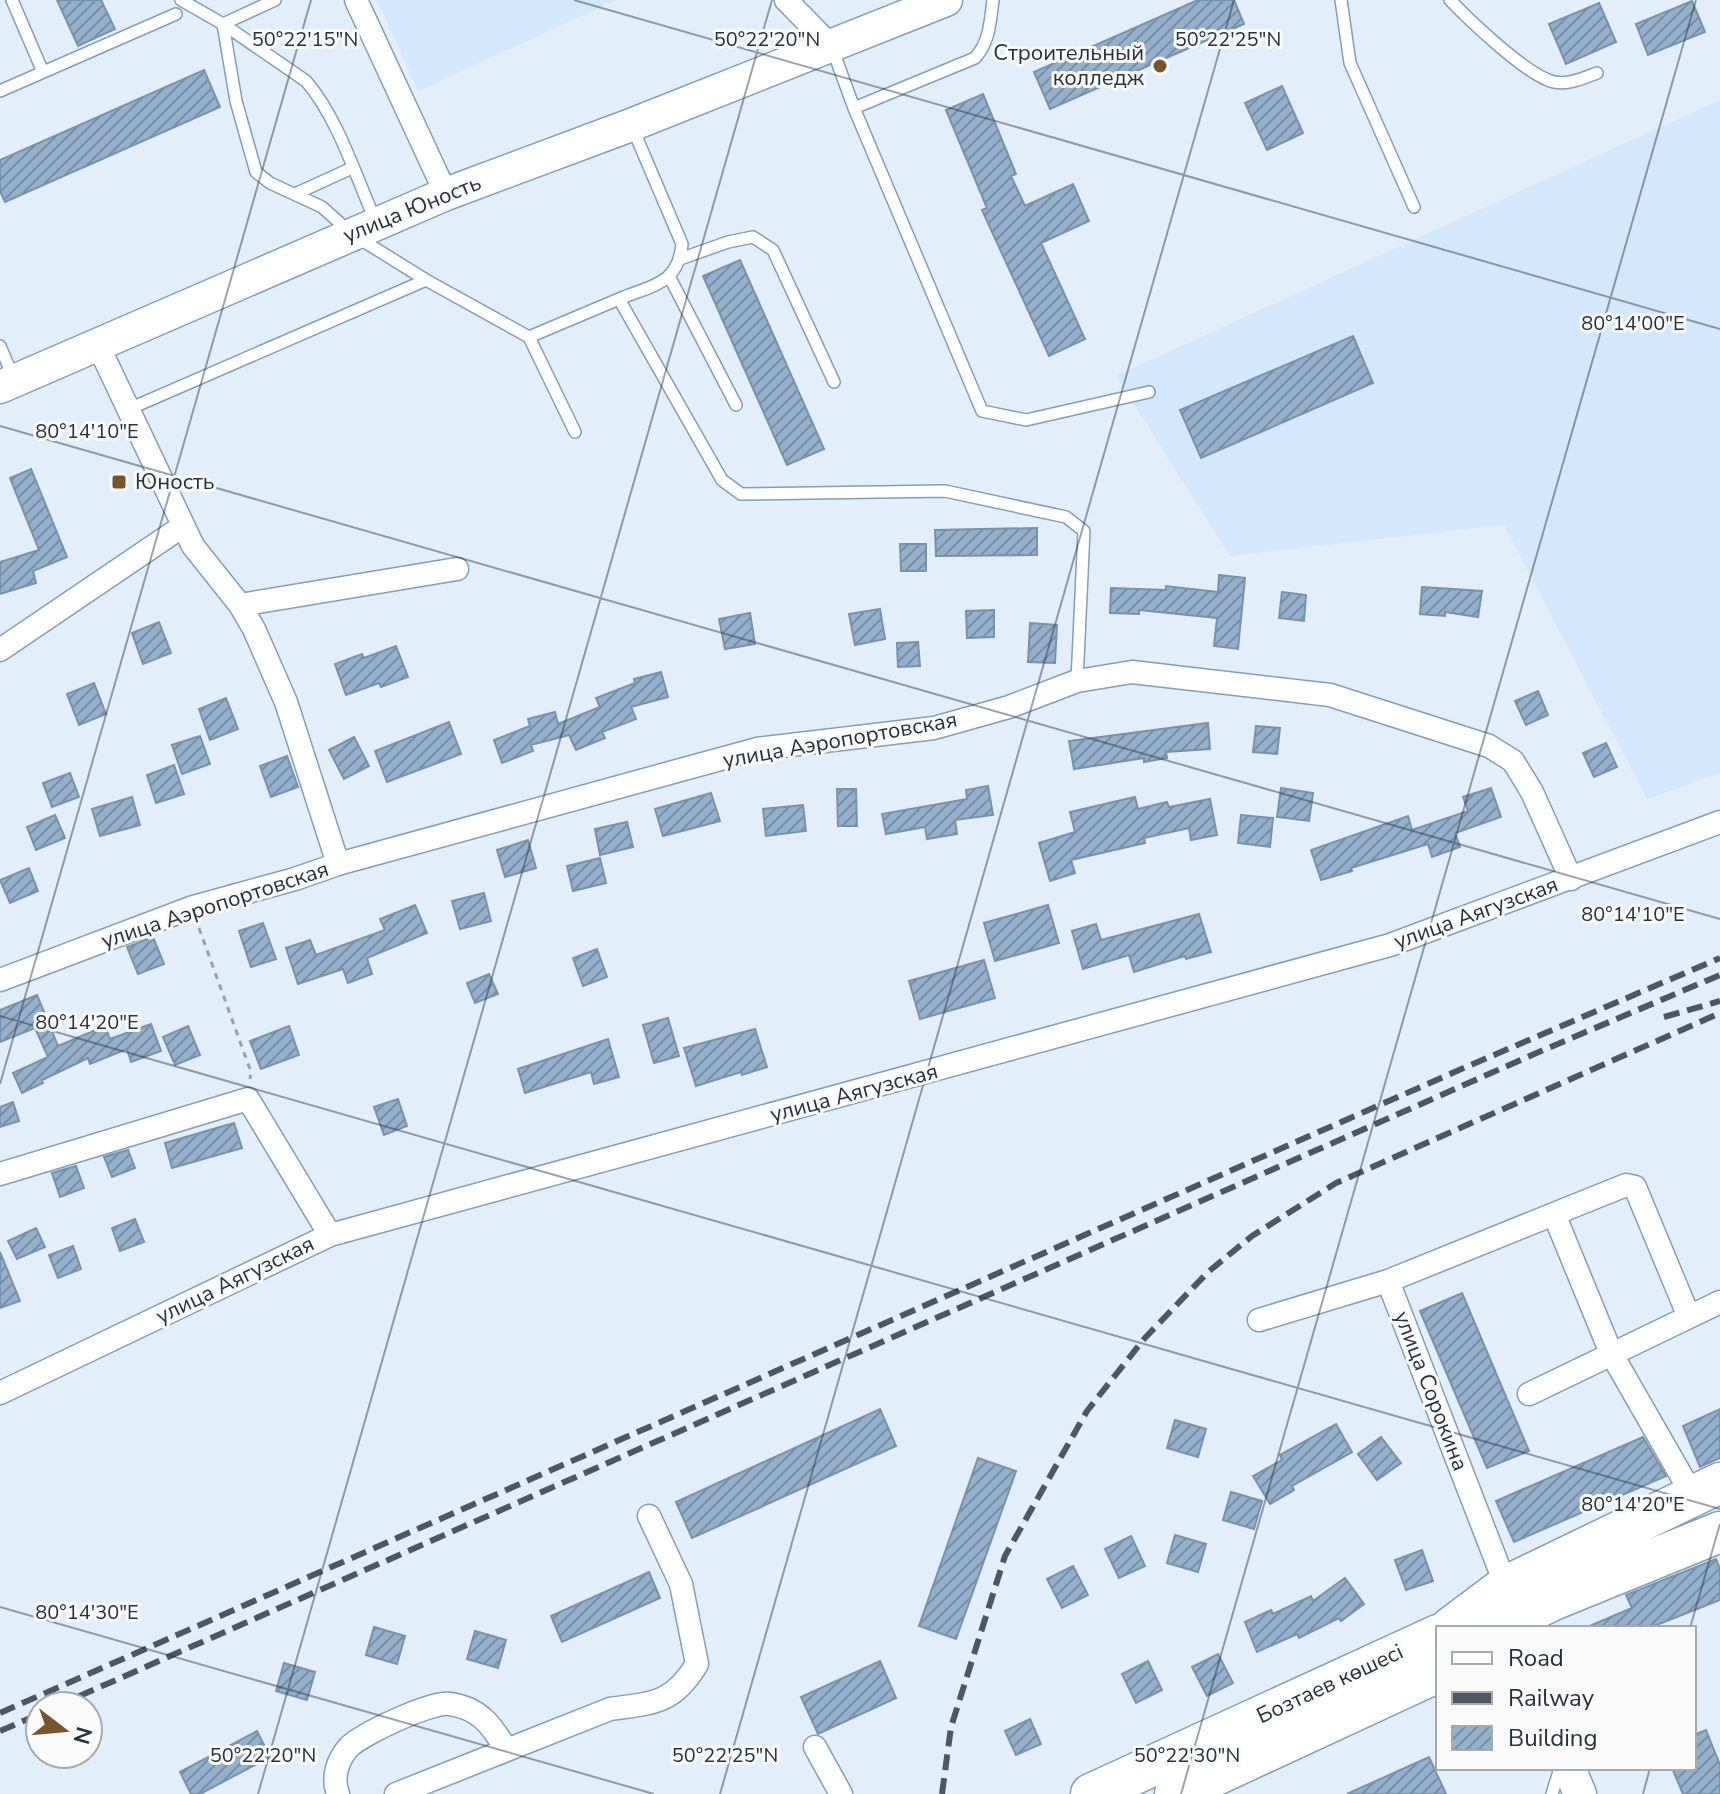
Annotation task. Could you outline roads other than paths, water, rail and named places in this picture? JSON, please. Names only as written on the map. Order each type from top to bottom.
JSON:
[{"type":"highway","points":[[1511,1615],[1706,1490]]},
{"type":"highway","points":[[1459,1626],[1511,1615],[1553,1600],[1720,1532]]},
{"type":"highway","name":"Бозтаев көшесі","points":[[1091,1794],[1436,1636]]},
{"type":"highway","name":"Бозтаев көшесі","points":[[1175,1794],[1436,1673]]},
{"type":"street","points":[[356,0],[446,194]]},
{"type":"street","points":[[786,0],[831,46]]},
{"type":"street","name":"улица Юность","points":[[8,384],[446,194],[631,125],[946,0]]},
{"type":"street","points":[[98,345],[193,546],[240,605],[286,702],[338,864]]},
{"type":"street","points":[[0,650],[183,526]]},
{"type":"street","points":[[240,605],[457,569]]},
{"type":"street","name":"улица Аэропортовская","points":[[0,980],[193,907],[757,749],[934,728],[1009,707],[1077,681],[1132,672],[1330,695],[1489,746],[1513,761],[1532,792],[1571,879]]},
{"type":"street","name":"улица Аягузская","points":[[0,1393],[330,1235],[1390,945],[1720,822]]},
{"type":"street","points":[[0,1174],[248,1099],[330,1235]]},
{"type":"street","points":[[1259,1320],[1388,1281],[1626,1185],[1635,1187],[1689,1317]]},
{"type":"street","points":[[1554,1214],[1611,1353],[1706,1490]]},
{"type":"street","name":"улица Сорокина","points":[[1388,1281],[1511,1615]]},
{"type":"street","points":[[1529,1394],[1720,1302]]},
{"type":"street","points":[[396,1794],[610,1709],[671,1696],[684,1685],[697,1664],[681,1584],[649,1516]]},
{"type":"street","points":[[338,1794],[334,1783],[339,1762],[350,1746],[406,1715],[449,1703],[489,1721],[506,1749]]},
{"type":"street","points":[[815,1747],[841,1794]]},
{"type":"street","points":[[1570,1770],[1580,1794]]},
{"type":"lane","points":[[12,0],[43,72]]},
{"type":"lane","points":[[181,0],[223,24],[306,81],[327,111],[352,168],[364,228]]},
{"type":"lane","points":[[223,24],[275,0]]},
{"type":"lane","points":[[854,108],[975,58],[988,37],[993,0]]},
{"type":"lane","points":[[1341,0],[1350,63],[1414,207]]},
{"type":"lane","points":[[1450,0],[1520,62],[1549,81],[1572,82],[1597,73]]},
{"type":"lane","points":[[0,91],[176,14]]},
{"type":"lane","points":[[223,24],[236,101],[256,172],[270,183],[364,228],[426,280],[529,337],[575,432]]},
{"type":"lane","points":[[831,46],[854,108],[982,411],[1026,420],[1149,392]]},
{"type":"lane","points":[[529,337],[670,278],[680,259],[682,244],[631,125]]},
{"type":"lane","points":[[295,194],[352,168]]},
{"type":"lane","points":[[680,259],[728,242],[753,237],[773,250],[834,382]]},
{"type":"lane","points":[[670,278],[736,405]]},
{"type":"lane","points":[[129,409],[426,280]]},
{"type":"lane","points":[[619,299],[722,480],[741,494],[945,491],[1066,517],[1084,531],[1077,681]]},
{"type":"lane","points":[[0,346],[8,384]]},
{"type":"lane","points":[[1552,1794],[1559,1770]]},
{"type":"railway","points":[[0,1713],[1720,958]]},
{"type":"railway","points":[[93,1690],[1541,1051],[1720,975]]},
{"type":"railway","points":[[1664,1017],[1720,1001]]},
{"type":"railway","points":[[942,1794],[951,1727],[1005,1556],[1087,1411],[1144,1339],[1208,1272],[1252,1236],[1336,1183],[1720,1013]]},
{"type":"railway","points":[[0,1731],[24,1721]]},
{"type":"place","name":"Строительный колледж","points":[[1160,66]]},
{"type":"place","name":"Юность","points":[[119,482]]}]
